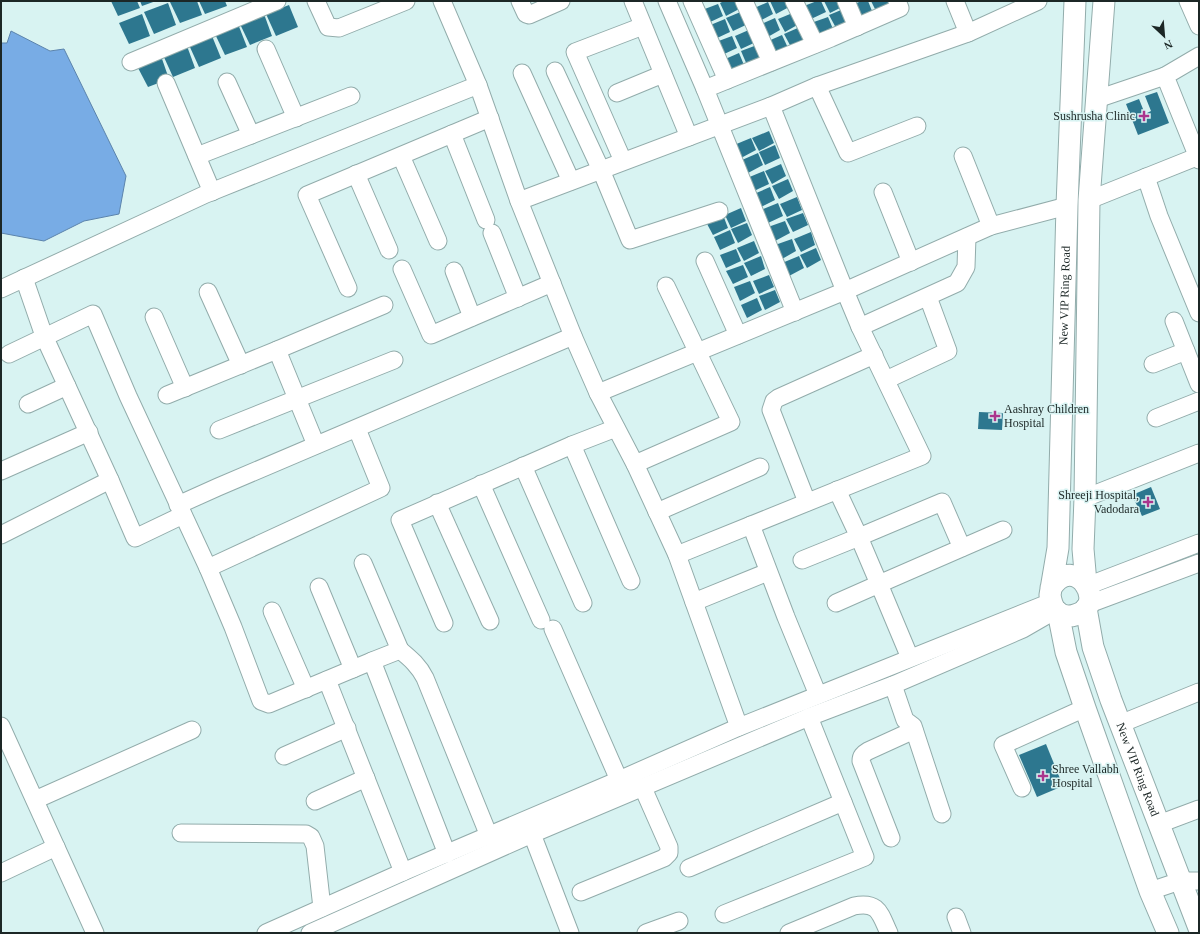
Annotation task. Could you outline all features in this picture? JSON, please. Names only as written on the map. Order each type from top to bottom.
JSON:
[{"type":"main road","name":"New VIP Ring Road","points":[[1075,1],[1067,206],[1058,548],[1054,603],[1066,652],[1085,708],[1150,891],[1168,933]]},
{"type":"main road","name":"New VIP Ring Road","points":[[1104,1],[1089,200],[1083,549],[1087,595],[1093,647],[1120,724],[1159,824],[1190,881],[1199,928]]},
{"type":"main road","points":[[1074,576],[1080,579],[1087,595],[1082,612],[1070,616],[1064,615],[1054,603],[1055,583],[1060,578],[1074,576]]},
{"type":"street","points":[[131,62],[277,1]]},
{"type":"street","points":[[316,1],[328,27],[339,28],[406,1]]},
{"type":"street","points":[[442,1],[478,85],[519,201],[573,336],[598,393],[635,464],[677,555],[739,726]]},
{"type":"street","points":[[520,1],[526,14],[529,15],[561,1]]},
{"type":"street","points":[[633,1],[689,137]]},
{"type":"street","points":[[667,1],[720,125],[795,312]]},
{"type":"street","points":[[692,1],[727,80]]},
{"type":"street","points":[[744,1],[771,62]]},
{"type":"street","points":[[794,1],[815,44]]},
{"type":"street","points":[[846,1],[857,27]]},
{"type":"street","points":[[705,89],[900,8],[897,1]]},
{"type":"street","points":[[955,1],[968,33]]},
{"type":"street","points":[[519,201],[771,106],[817,86],[968,33],[1038,1]]},
{"type":"street","points":[[1188,1],[1199,26]]},
{"type":"street","points":[[623,161],[575,52],[643,26]]},
{"type":"street","points":[[266,49],[296,118]]},
{"type":"street","points":[[1097,99],[1165,76],[1199,56]]},
{"type":"street","points":[[555,71],[601,170],[630,240],[719,211]]},
{"type":"street","points":[[522,72],[571,181]]},
{"type":"street","points":[[617,93],[663,74]]},
{"type":"street","points":[[1089,200],[1199,157],[1165,76]]},
{"type":"street","points":[[227,82],[251,136]]},
{"type":"street","points":[[166,83],[212,192]]},
{"type":"street","points":[[1,288],[212,192],[478,85]]},
{"type":"street","points":[[817,86],[848,153],[917,126]]},
{"type":"street","points":[[197,156],[351,96]]},
{"type":"street","points":[[677,555],[922,456],[844,291],[771,106]]},
{"type":"street","points":[[348,288],[307,195],[490,118]]},
{"type":"street","points":[[452,134],[518,298]]},
{"type":"street","points":[[401,156],[438,241]]},
{"type":"street","points":[[963,156],[991,226]]},
{"type":"street","points":[[356,174],[389,250]]},
{"type":"street","points":[[1146,177],[1159,216],[1199,311]]},
{"type":"street","points":[[883,192],[911,262]]},
{"type":"street","points":[[598,393],[795,312],[991,226],[1067,206]]},
{"type":"street","points":[[860,327],[957,283],[966,267],[967,237]]},
{"type":"street","points":[[705,261],[738,335]]},
{"type":"street","points":[[402,269],[431,335],[552,283]]},
{"type":"street","points":[[454,271],[472,317]]},
{"type":"street","points":[[24,278],[44,336],[135,538],[180,510],[316,445],[357,429],[573,336]]},
{"type":"street","points":[[635,464],[731,422],[666,286]]},
{"type":"street","points":[[208,292],[241,366]]},
{"type":"street","points":[[886,380],[948,351],[928,297]]},
{"type":"street","points":[[167,395],[241,366],[384,305]]},
{"type":"street","points":[[9,354],[44,336],[93,314],[128,396],[208,568],[233,627],[261,701],[269,704],[400,650]]},
{"type":"street","points":[[154,317],[185,388]]},
{"type":"street","points":[[1174,321],[1199,384]]},
{"type":"street","points":[[277,350],[316,445]]},
{"type":"street","points":[[1153,364],[1186,351]]},
{"type":"street","points":[[807,502],[771,410],[772,405],[778,398],[874,355]]},
{"type":"street","points":[[220,430],[394,360]]},
{"type":"street","points":[[28,404],[67,386]]},
{"type":"street","points":[[1156,418],[1199,401]]},
{"type":"street","points":[[444,623],[400,520],[572,445],[616,428]]},
{"type":"street","points":[[208,568],[382,488],[357,429]]},
{"type":"street","points":[[1,471],[88,432]]},
{"type":"street","points":[[572,445],[631,581]]},
{"type":"street","points":[[1085,498],[1199,453]]},
{"type":"street","points":[[523,466],[583,603]]},
{"type":"street","points":[[657,512],[760,467]]},
{"type":"street","points":[[1,535],[110,480]]},
{"type":"street","points":[[481,484],[619,780]]},
{"type":"street","points":[[837,490],[859,537],[910,658]]},
{"type":"street","points":[[802,560],[942,502],[962,548]]},
{"type":"street","points":[[437,503],[490,621]]},
{"type":"street","points":[[751,525],[768,572],[818,695]]},
{"type":"street","points":[[836,603],[1003,530]]},
{"type":"street","points":[[1087,595],[1199,543]]},
{"type":"street","points":[[363,563],[400,650],[415,662],[426,678],[489,836]]},
{"type":"street","points":[[1087,595],[1199,563]]},
{"type":"street","points":[[694,602],[768,572]]},
{"type":"street","points":[[319,587],[353,669]]},
{"type":"street","points":[[266,933],[403,872],[619,780],[739,726],[1054,603]]},
{"type":"street","points":[[310,933],[532,834],[644,788],[809,717],[893,685],[1023,630],[1054,603]]},
{"type":"street","points":[[272,611],[306,689]]},
{"type":"street","points":[[372,661],[447,854]]},
{"type":"street","points":[[327,680],[403,872]]},
{"type":"street","points":[[893,685],[905,720],[913,726],[942,814]]},
{"type":"street","points":[[1120,724],[1199,692]]},
{"type":"street","points":[[1022,788],[1003,745],[1085,708]]},
{"type":"street","points":[[724,914],[865,857],[809,717]]},
{"type":"street","points":[[1,726],[95,933]]},
{"type":"street","points":[[284,756],[347,728]]},
{"type":"street","points":[[35,800],[192,730]]},
{"type":"street","points":[[891,838],[861,761],[861,757],[863,753],[914,730]]},
{"type":"street","points":[[315,801],[366,778]]},
{"type":"street","points":[[581,892],[664,858],[669,853],[669,846],[644,788]]},
{"type":"street","points":[[689,868],[843,802]]},
{"type":"street","points":[[1159,824],[1199,809]]},
{"type":"street","points":[[181,833],[306,834],[310,837],[315,846],[322,908]]},
{"type":"street","points":[[532,834],[570,933]]},
{"type":"street","points":[[1,873],[56,847]]},
{"type":"street","points":[[1150,891],[1190,881]]},
{"type":"street","points":[[789,933],[813,928],[854,906],[869,904],[879,912],[889,933]]},
{"type":"street","points":[[956,917],[962,933]]},
{"type":"street","points":[[646,933],[679,921]]},
{"type":"water","points":[[11,31],[50,51],[64,49],[126,176],[119,214],[84,221],[44,241],[1,233],[1,43],[7,43]]},
{"type":"building","points":[[111,1],[137,1],[140,8],[118,16]]},
{"type":"building","points":[[140,1],[156,1],[142,6]]},
{"type":"building","points":[[197,1],[202,15],[180,23],[170,2]]},
{"type":"building","points":[[199,1],[225,1],[227,6],[205,14]]},
{"type":"building","points":[[724,1],[738,1],[741,8],[726,16],[720,3]]},
{"type":"building","points":[[770,1],[789,1],[791,6],[776,14]]},
{"type":"building","points":[[821,1],[826,12],[811,19],[804,6]]},
{"type":"building","points":[[824,1],[843,1],[844,6],[830,13]]},
{"type":"building","points":[[862,1],[868,1],[872,11],[858,19],[851,5]]},
{"type":"building","points":[[871,1],[889,1],[890,3],[876,11]]},
{"type":"building","points":[[768,2],[773,14],[758,22],[752,9]]},
{"type":"building","points":[[168,3],[176,25],[154,34],[144,12]]},
{"type":"building","points":[[718,4],[723,16],[708,23],[702,10]]},
{"type":"building","points":[[289,5],[298,27],[276,36],[266,14]]},
{"type":"building","points":[[846,8],[850,21],[836,28],[829,15]]},
{"type":"building","points":[[743,11],[748,24],[733,31],[726,18]]},
{"type":"building","points":[[795,12],[799,24],[785,32],[778,19]]},
{"type":"building","points":[[142,14],[150,36],[129,44],[119,23]]},
{"type":"building","points":[[264,14],[272,36],[250,45],[240,24]]},
{"type":"building","points":[[828,17],[833,29],[818,37],[811,23]]},
{"type":"building","points":[[775,18],[780,30],[766,38],[759,25]]},
{"type":"building","points":[[725,19],[730,32],[715,39],[708,26]]},
{"type":"building","points":[[238,24],[247,47],[225,55],[215,34]]},
{"type":"building","points":[[800,27],[805,39],[791,47],[784,34]]},
{"type":"building","points":[[751,29],[756,42],[741,49],[735,36]]},
{"type":"building","points":[[782,35],[788,48],[773,55],[766,42]]},
{"type":"building","points":[[212,36],[221,58],[199,67],[189,45]]},
{"type":"building","points":[[732,36],[737,48],[722,55],[716,42]]},
{"type":"building","points":[[757,45],[762,57],[747,65],[741,51]]},
{"type":"building","points":[[187,46],[195,68],[173,77],[163,55]]},
{"type":"building","points":[[739,53],[744,65],[729,73],[723,60]]},
{"type":"building","points":[[161,56],[169,79],[148,87],[137,66]]},
{"type":"building","points":[[1157,92],[1169,123],[1138,135],[1126,104],[1139,99],[1145,114],[1151,111],[1145,96]]},
{"type":"building","points":[[769,131],[774,143],[759,151],[752,138]]},
{"type":"building","points":[[751,138],[756,150],[741,158],[734,145]]},
{"type":"building","points":[[775,145],[780,158],[765,165],[759,152]]},
{"type":"building","points":[[758,153],[763,165],[748,173],[742,160]]},
{"type":"building","points":[[781,164],[786,176],[772,184],[765,171]]},
{"type":"building","points":[[764,171],[769,184],[754,191],[747,178]]},
{"type":"building","points":[[788,179],[793,191],[779,199],[772,186]]},
{"type":"building","points":[[770,187],[775,200],[761,207],[754,194]]},
{"type":"building","points":[[797,197],[802,210],[787,217],[780,204]]},
{"type":"building","points":[[778,203],[783,216],[768,223],[761,210]]},
{"type":"building","points":[[741,208],[746,221],[731,228],[725,215]]},
{"type":"building","points":[[803,213],[808,225],[793,232],[786,219]]},
{"type":"building","points":[[723,215],[728,228],[713,235],[706,222]]},
{"type":"building","points":[[785,221],[790,233],[775,241],[768,227]]},
{"type":"building","points":[[747,223],[752,235],[738,243],[731,229]]},
{"type":"building","points":[[730,230],[735,243],[720,250],[714,237]]},
{"type":"building","points":[[811,232],[815,245],[801,252],[794,239]]},
{"type":"building","points":[[792,239],[796,251],[782,259],[775,245]]},
{"type":"building","points":[[754,241],[759,253],[744,261],[737,248]]},
{"type":"building","points":[[816,248],[821,260],[807,268],[800,255]]},
{"type":"building","points":[[736,249],[741,261],[726,268],[720,255]]},
{"type":"building","points":[[761,256],[765,269],[751,276],[744,263]]},
{"type":"building","points":[[799,256],[804,268],[789,276],[782,263]]},
{"type":"building","points":[[743,265],[748,277],[733,284],[726,271]]},
{"type":"building","points":[[769,275],[774,287],[759,294],[753,281]]},
{"type":"building","points":[[750,281],[755,293],[740,301],[734,287]]},
{"type":"building","points":[[775,290],[780,302],[765,310],[759,296]]},
{"type":"building","points":[[757,298],[762,310],[747,318],[741,305]]},
{"type":"building","points":[[979,412],[1003,413],[1002,430],[978,429]]},
{"type":"building","points":[[1151,487],[1160,509],[1142,516],[1132,495]]},
{"type":"building","points":[[1046,744],[1063,786],[1037,797],[1019,755]]},
{"type":"place","name":"Sushrusha Clinic","points":[[1144,116]]},
{"type":"place","name":"Aashray Children Hospital","points":[[995,416]]},
{"type":"place","name":"Shreeji Hospital, Vadodara","points":[[1148,502]]},
{"type":"place","name":"Shree Vallabh Hospital","points":[[1043,776]]}]
